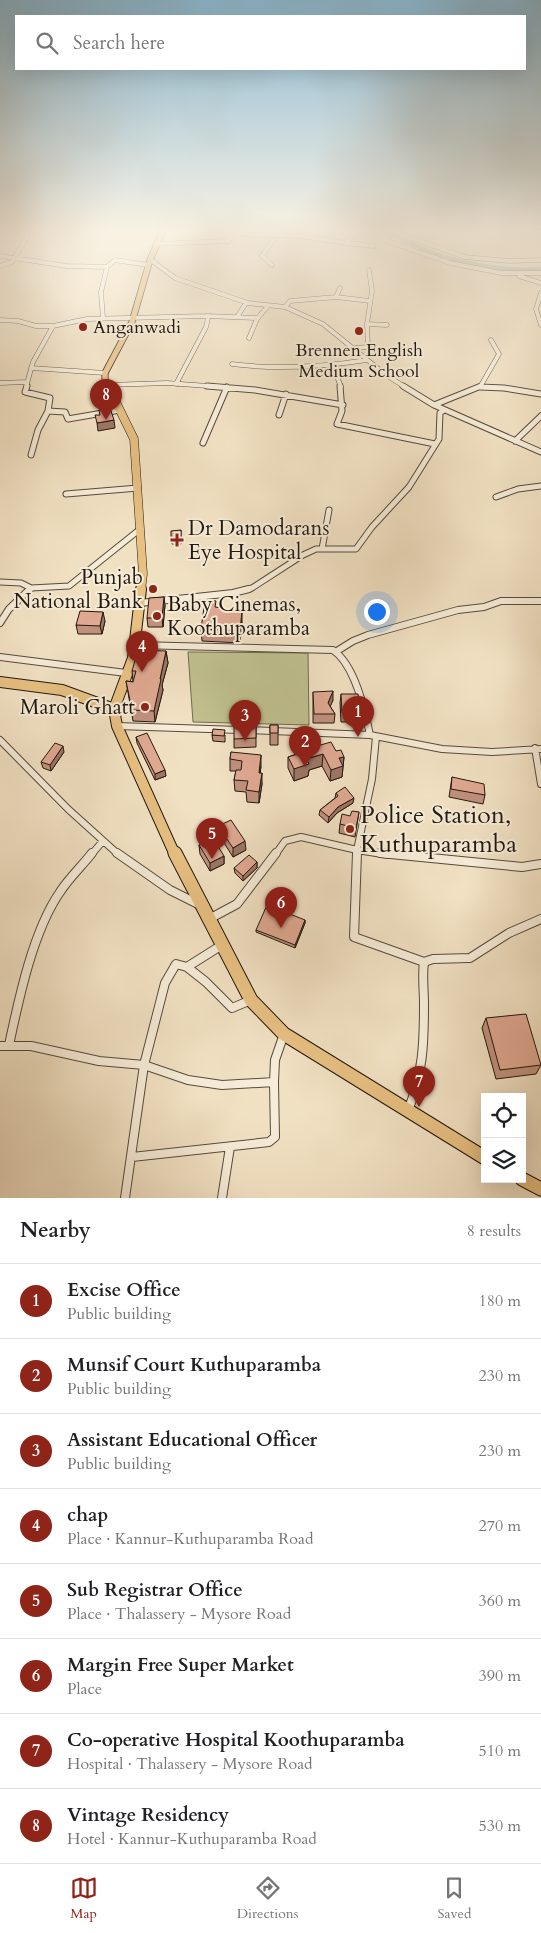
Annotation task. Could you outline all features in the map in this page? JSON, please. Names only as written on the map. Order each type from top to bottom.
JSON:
[{"type":"main road","points":[[143,286],[135,316],[105,373],[105,380],[134,439],[134,466],[138,488],[143,574],[136,645],[114,709],[117,726],[174,855],[251,1000],[284,1034],[481,1156]]},
{"type":"main road","points":[[0,682],[62,690],[114,709]]},
{"type":"main road","points":[[526,1181],[541,1189]]},
{"type":"street","points":[[101,286],[100,298],[103,318]]},
{"type":"street","points":[[198,286],[246,302],[285,307],[323,324],[386,375],[434,405],[541,452]]},
{"type":"street","points":[[353,348],[368,347],[372,286]]},
{"type":"street","points":[[336,297],[340,288]]},
{"type":"street","points":[[541,293],[538,296],[536,308],[541,324]]},
{"type":"street","points":[[285,307],[290,301],[336,297],[370,301]]},
{"type":"street","points":[[237,317],[246,302]]},
{"type":"street","points":[[249,338],[258,318],[268,306]]},
{"type":"street","points":[[0,320],[18,321],[36,326],[53,326],[69,324],[87,318],[135,316],[258,318]]},
{"type":"street","points":[[176,384],[206,327],[208,318],[206,316]]},
{"type":"street","points":[[368,324],[387,324]]},
{"type":"street","points":[[31,454],[38,430],[48,411],[50,398],[24,392],[31,368],[53,326]]},
{"type":"street","points":[[480,387],[499,354],[491,340]]},
{"type":"street","points":[[232,364],[286,369],[333,366],[367,360]]},
{"type":"street","points":[[333,366],[343,405],[342,416],[337,424],[435,444]]},
{"type":"street","points":[[31,368],[105,373]]},
{"type":"street","points":[[0,384],[26,382]]},
{"type":"street","points":[[108,385],[133,383],[208,384],[286,394],[343,405]]},
{"type":"street","points":[[203,443],[227,387]]},
{"type":"street","points":[[434,405],[480,387],[541,394]]},
{"type":"street","points":[[279,415],[286,394]]},
{"type":"street","points":[[48,411],[65,412],[68,419],[120,410]]},
{"type":"street","points":[[140,603],[234,592],[252,588],[303,555],[322,549],[351,550],[360,545],[372,527],[409,488],[439,437],[440,413],[444,410]]},
{"type":"street","points":[[515,441],[541,416]]},
{"type":"street","points":[[496,497],[518,490],[541,486]]},
{"type":"street","points":[[66,494],[138,488]]},
{"type":"street","points":[[322,549],[329,510]]},
{"type":"street","points":[[0,623],[9,610],[31,588],[69,586],[139,530]]},
{"type":"street","points":[[0,582],[27,584],[31,588]]},
{"type":"street","points":[[136,645],[337,651],[353,640],[440,617],[458,610],[484,608],[501,600],[541,601]]},
{"type":"street","points":[[337,651],[341,655],[360,693],[373,736],[369,792],[357,850],[354,937],[424,962],[433,959],[470,958],[509,932],[541,919]]},
{"type":"street","points":[[0,657],[126,673]]},
{"type":"street","points":[[117,726],[373,736],[442,749],[484,752],[538,749],[541,784]]},
{"type":"street","points":[[0,740],[102,842],[174,894],[202,906]]},
{"type":"street","points":[[209,919],[237,904],[285,841],[301,837],[392,856],[522,867],[541,864]]},
{"type":"street","points":[[102,842],[63,887],[46,916],[4,1045],[31,1046],[99,1061],[144,1065],[188,1080],[206,1083],[222,1085],[274,1082]]},
{"type":"street","points":[[187,967],[222,945]]},
{"type":"street","points":[[408,1112],[418,1085],[424,1045],[424,988],[422,975],[424,962]]},
{"type":"street","points":[[125,1198],[144,1065],[165,983],[174,966],[176,964],[187,967],[206,982],[232,1008],[251,1000]]},
{"type":"street","points":[[132,1156],[268,1142],[275,1137],[275,1060],[284,1034]]},
{"type":"street","points":[[222,1198],[230,1147]]},
{"type":"green space","points":[[188,652],[308,653],[309,725],[193,722]]},
{"type":"building","points":[[110,408],[114,420],[97,423],[95,415],[100,415],[99,410]]},
{"type":"building","points":[[181,530],[181,538],[171,539],[171,531]]},
{"type":"building","points":[[164,597],[162,618],[147,618],[149,598]]},
{"type":"building","points":[[205,600],[216,601],[215,607],[222,608],[222,610],[242,611],[240,631],[201,629]]},
{"type":"building","points":[[80,611],[103,612],[100,626],[76,625]]},
{"type":"building","points":[[138,650],[166,651],[154,711],[132,710],[126,681],[133,682],[136,671],[132,671]]},
{"type":"building","points":[[333,691],[328,703],[335,714],[314,714],[313,692]]},
{"type":"building","points":[[341,694],[358,694],[362,714],[342,713]]},
{"type":"building","points":[[270,725],[278,725],[278,733],[270,733]]},
{"type":"building","points":[[234,726],[256,727],[256,738],[234,739]]},
{"type":"building","points":[[213,729],[225,730],[224,736],[212,735]]},
{"type":"building","points":[[147,733],[165,770],[155,774],[136,737]]},
{"type":"building","points":[[315,740],[317,746],[331,742],[336,751],[341,750],[344,757],[339,758],[343,766],[331,770],[323,754],[306,759],[309,764],[294,769],[288,757],[304,752],[300,745]]},
{"type":"building","points":[[55,743],[63,746],[50,765],[41,762]]},
{"type":"building","points":[[231,752],[261,755],[259,773],[262,773],[259,792],[246,790],[248,781],[234,780],[236,770],[241,770],[242,761],[230,759]]},
{"type":"building","points":[[452,777],[484,784],[485,795],[451,789]]},
{"type":"building","points":[[345,787],[354,798],[338,807],[329,817],[320,810],[338,796],[336,793]]},
{"type":"building","points":[[352,811],[359,812],[356,828],[340,824],[342,814],[350,816]]},
{"type":"building","points":[[231,820],[245,841],[233,848],[218,826]]},
{"type":"building","points":[[213,838],[224,856],[210,863],[199,845]]},
{"type":"building","points":[[249,855],[257,862],[243,876],[234,868]]},
{"type":"building","points":[[267,905],[305,920],[295,945],[256,930]]},
{"type":"building","points":[[526,1014],[541,1065],[500,1070],[486,1018]]},
{"type":"place","name":"Anganwadi","points":[[83,327]]},
{"type":"place","name":"Brennen English Medium School","points":[[359,331]]},
{"type":"place","name":"Vintage Residency","points":[[106,420]]},
{"type":"place","name":"Dr Damodarans Eye Hospital","points":[[177,540]]},
{"type":"place","name":"Punjab National Bank","points":[[153,589]]},
{"type":"place","name":"Baby Cinemas, Koothuparamba","points":[[157,616]]},
{"type":"place","name":"chap","points":[[142,672]]},
{"type":"place","name":"Maroli Ghatt","points":[[145,707]]},
{"type":"place","name":"Excise Office","points":[[358,737]]},
{"type":"place","name":"Assistant Educational Officer","points":[[245,741]]},
{"type":"place","name":"Munsif Court Kuthuparamba","points":[[305,767]]},
{"type":"place","name":"Police Station, Kuthuparamba","points":[[350,829]]},
{"type":"place","name":"Sub Registrar Office","points":[[212,859]]},
{"type":"place","name":"Margin Free Super Market","points":[[281,928]]},
{"type":"place","name":"Co-operative Hospital Koothuparamba","points":[[419,1107]]}]
